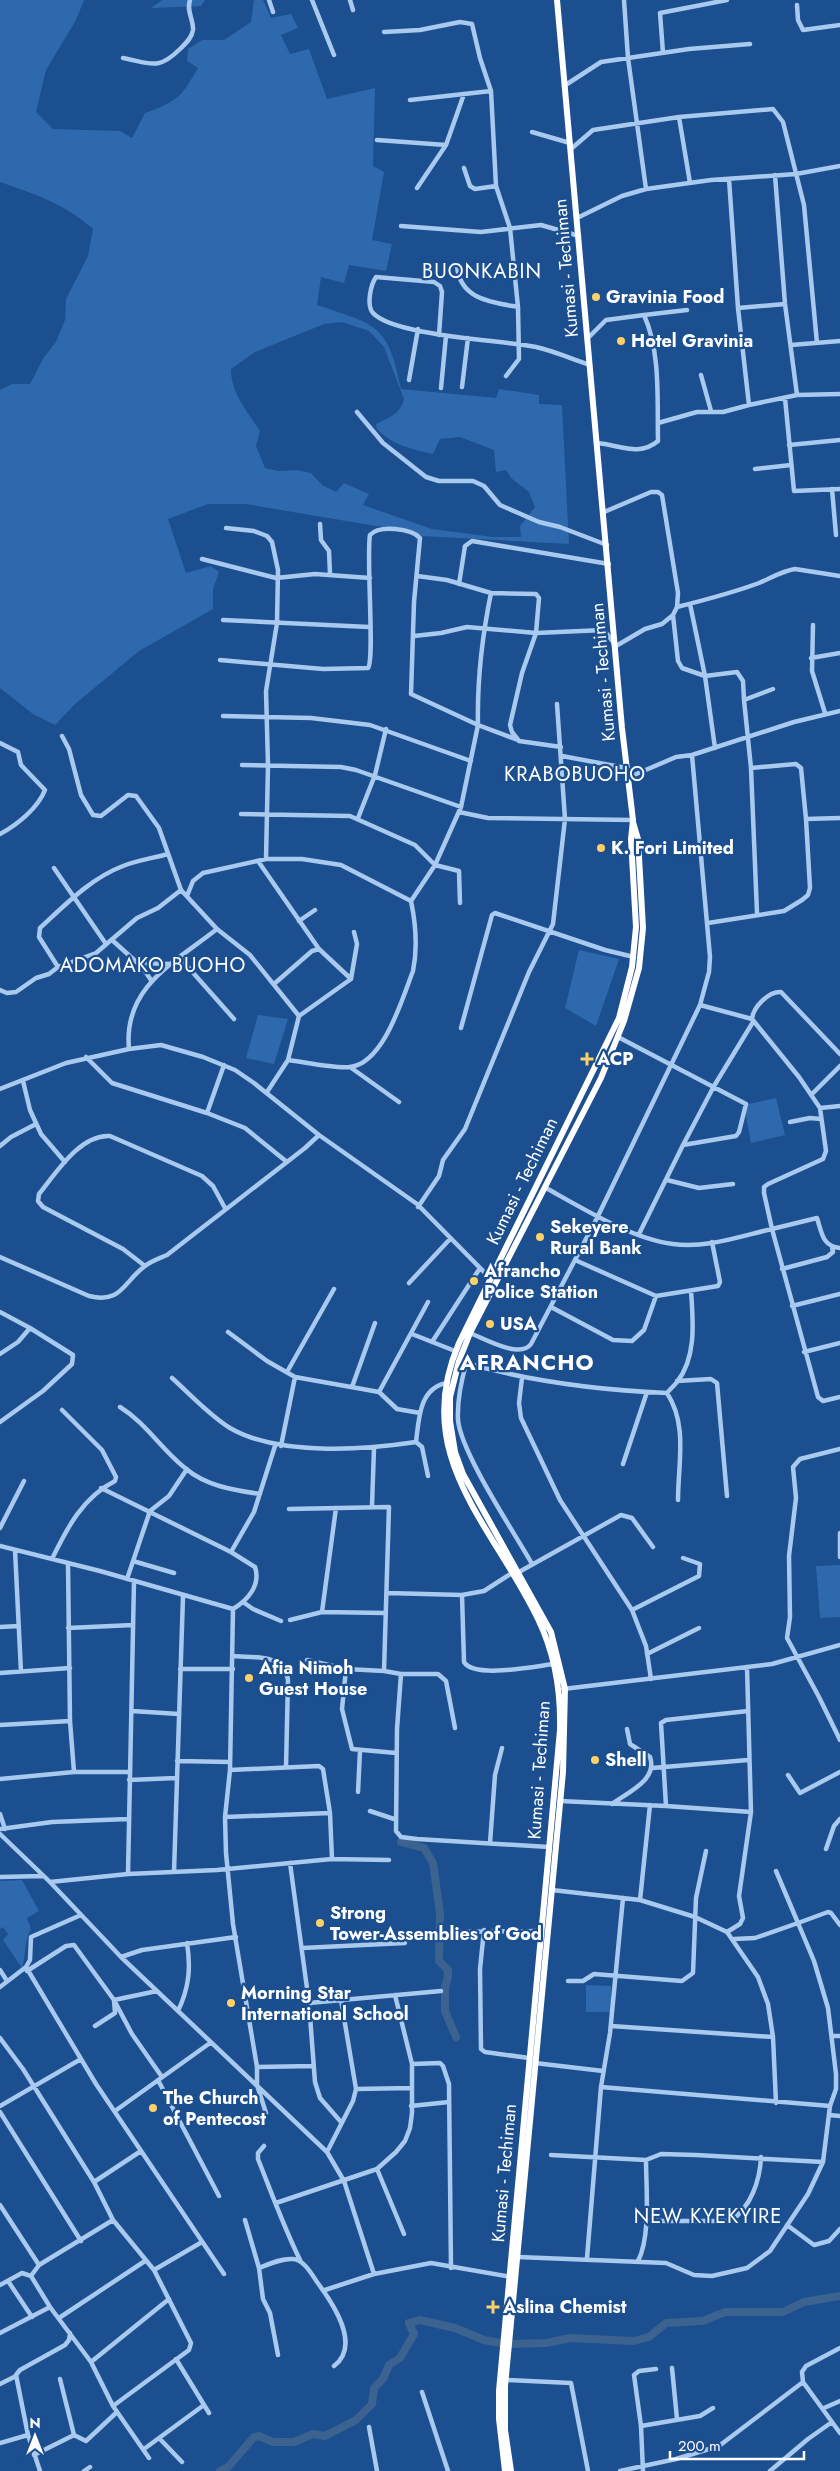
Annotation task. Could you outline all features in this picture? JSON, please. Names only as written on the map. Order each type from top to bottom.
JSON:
[{"type":"highway","name":"Kumasi - Techiman","points":[[505,2471],[499,2419],[513,2278],[529,2058],[560,1730],[562,1689],[538,1618],[516,1573],[452,1463],[444,1422],[446,1383],[456,1351],[490,1278],[619,1018],[634,957],[636,927],[630,839],[633,820],[626,768],[557,0]]},
{"type":"highway","points":[[513,2278],[518,2257],[566,1735],[562,1689],[550,1632],[463,1474],[455,1452],[450,1421],[450,1405],[452,1384],[458,1361],[470,1333],[582,1116],[618,1037],[634,989],[643,928],[638,838],[633,820]]},
{"type":"highway","points":[[573,1111],[582,1116]]},
{"type":"highway","points":[[506,2343],[505,2430],[511,2471]]},
{"type":"street","points":[[123,58],[155,64],[169,60],[191,36],[194,29],[188,8],[190,0]]},
{"type":"street","points":[[269,0],[273,12]]},
{"type":"street","points":[[312,0],[334,56]]},
{"type":"street","points":[[350,0],[353,10]]},
{"type":"street","points":[[624,0],[628,58],[646,189]]},
{"type":"street","points":[[663,53],[660,13],[727,0]]},
{"type":"street","points":[[797,5],[798,20],[803,30],[840,25]]},
{"type":"street","points":[[384,32],[420,30],[460,22],[472,24],[480,58],[492,91],[496,186],[510,228],[518,307],[520,345],[517,364],[506,376]]},
{"type":"street","points":[[564,86],[601,62],[750,44]]},
{"type":"street","points":[[410,100],[492,91]]},
{"type":"street","points":[[417,188],[446,145],[464,94]]},
{"type":"street","points":[[532,132],[570,146],[593,130],[679,117],[773,109],[782,122],[804,204],[817,343]]},
{"type":"street","points":[[679,117],[690,183]]},
{"type":"street","points":[[377,140],[446,145]]},
{"type":"street","points":[[576,218],[622,196],[646,189],[690,183],[796,174],[840,166]]},
{"type":"street","points":[[464,168],[470,186],[474,189],[496,186]]},
{"type":"street","points":[[775,175],[785,304],[797,395]]},
{"type":"street","points":[[729,180],[738,308],[749,405]]},
{"type":"street","points":[[401,226],[481,232],[541,225],[579,236]]},
{"type":"street","points":[[457,266],[458,276],[465,290],[485,299],[518,307]]},
{"type":"street","points":[[439,335],[442,292],[440,286],[434,282],[376,277],[373,282],[370,306],[372,311],[389,322],[439,335],[536,347],[590,365]]},
{"type":"street","points":[[738,308],[785,304]]},
{"type":"street","points":[[588,338],[606,320],[687,310]]},
{"type":"street","points":[[597,443],[615,444],[627,450],[646,449],[658,441],[652,338],[644,315]]},
{"type":"street","points":[[409,380],[418,330]]},
{"type":"street","points":[[441,388],[446,336]]},
{"type":"street","points":[[462,387],[468,338]]},
{"type":"street","points":[[791,344],[840,342]]},
{"type":"street","points":[[701,375],[711,411]]},
{"type":"street","points":[[658,423],[697,412],[723,412],[797,395],[840,394]]},
{"type":"street","points":[[785,398],[794,491],[840,489]]},
{"type":"street","points":[[356,412],[383,442],[426,477],[439,481],[473,481],[484,486],[500,505],[539,522],[560,527],[607,545]]},
{"type":"street","points":[[789,445],[840,440]]},
{"type":"street","points":[[755,469],[791,465]]},
{"type":"street","points":[[832,489],[836,535]]},
{"type":"street","points":[[414,636],[441,633],[467,627],[536,633],[604,630],[616,646],[645,629],[662,624],[673,615],[677,607],[678,593],[662,495],[658,492],[651,492],[604,512]]},
{"type":"street","points":[[320,524],[321,540],[329,551],[330,574]]},
{"type":"street","points":[[226,528],[267,536],[272,542],[278,570],[276,578],[277,622],[266,691],[268,716],[266,859]]},
{"type":"street","points":[[220,660],[323,669],[368,668],[371,665],[372,648],[369,627],[370,535],[380,530],[410,532],[420,538],[411,694],[478,725],[519,741],[561,748]]},
{"type":"street","points":[[459,584],[465,546],[472,541],[609,564]]},
{"type":"street","points":[[202,559],[276,578],[303,574],[330,574],[370,578]]},
{"type":"street","points":[[677,607],[760,583],[787,570],[795,569],[840,576]]},
{"type":"street","points":[[417,576],[459,584],[491,593],[536,594],[539,598],[536,633],[522,673],[510,725],[519,741]]},
{"type":"street","points":[[350,1067],[365,1060],[384,1042],[413,971],[416,929],[411,901],[435,864],[460,809],[478,725],[477,688],[484,628],[491,593]]},
{"type":"street","points":[[690,604],[705,676],[714,748]]},
{"type":"street","points":[[673,615],[678,661],[682,668],[705,676],[737,672],[743,681],[751,768],[757,914]]},
{"type":"street","points":[[223,620],[369,627]]},
{"type":"street","points":[[813,625],[812,671],[825,713]]},
{"type":"street","points":[[811,658],[840,653]]},
{"type":"street","points":[[744,700],[773,689]]},
{"type":"street","points":[[418,1206],[439,1176],[443,1160],[465,1129],[529,972],[550,931],[556,911],[564,819],[562,756],[557,704]]},
{"type":"street","points":[[627,778],[676,757],[692,755],[825,713],[840,711]]},
{"type":"street","points":[[223,716],[268,716],[351,721],[386,729],[471,761]]},
{"type":"street","points":[[358,818],[375,776],[386,729]]},
{"type":"street","points":[[62,736],[69,749],[81,795],[93,815],[101,816],[128,795],[136,796],[159,828],[181,890],[217,929],[250,955],[299,1016]]},
{"type":"street","points":[[0,743],[18,752],[21,765],[45,790],[35,806],[11,828],[0,834]]},
{"type":"street","points":[[470,1333],[513,1350],[526,1350],[531,1344],[598,1216],[700,1006],[709,972],[708,922],[692,755]]},
{"type":"street","points":[[562,756],[626,768]]},
{"type":"street","points":[[242,764],[341,767],[375,776],[488,818],[633,820]]},
{"type":"street","points":[[708,922],[784,911],[794,906],[808,894],[810,888],[802,773],[799,766],[796,764],[751,768]]},
{"type":"street","points":[[241,814],[336,814],[358,818],[415,845],[435,864],[459,871],[460,903]]},
{"type":"street","points":[[806,819],[840,818]]},
{"type":"street","points":[[58,967],[39,937],[40,928],[74,897],[102,877],[124,865],[168,854]]},
{"type":"street","points":[[187,896],[193,880],[198,876],[266,859],[302,859],[341,865],[411,901]]},
{"type":"street","points":[[258,861],[319,949],[351,978]]},
{"type":"street","points":[[54,868],[106,944]]},
{"type":"street","points":[[0,990],[7,993],[16,992],[36,978],[54,972],[58,967],[85,958],[112,940],[137,918],[158,908],[181,890]]},
{"type":"street","points":[[299,921],[316,910]]},
{"type":"street","points":[[461,1028],[494,913],[497,912],[605,950],[634,957]]},
{"type":"street","points":[[129,1049],[129,1024],[142,991],[151,980],[217,929]]},
{"type":"street","points":[[267,1092],[288,1060],[299,1016],[351,978],[357,944],[354,932]]},
{"type":"street","points":[[112,940],[137,962],[151,980]]},
{"type":"street","points":[[274,984],[312,951],[319,949]]},
{"type":"street","points":[[180,958],[234,1019]]},
{"type":"street","points":[[137,962],[171,964]]},
{"type":"street","points":[[639,1234],[668,1180],[682,1145],[752,1021],[754,1012],[770,994],[781,992],[840,1054]]},
{"type":"street","points":[[700,1006],[752,1021],[820,1108],[826,1151],[823,1158],[764,1187],[782,1269],[804,1352],[820,1400],[826,1401],[840,1397]]},
{"type":"street","points":[[618,1037],[746,1104],[739,1132],[731,1137],[682,1145]]},
{"type":"street","points":[[0,1090],[86,1057],[161,1045],[224,1065],[267,1092],[319,1135],[418,1206],[490,1278]]},
{"type":"street","points":[[86,1057],[112,1083],[207,1113],[244,1128],[287,1162]]},
{"type":"street","points":[[288,1060],[350,1067],[399,1102]]},
{"type":"street","points":[[207,1113],[224,1065]]},
{"type":"street","points":[[811,1095],[840,1066]]},
{"type":"street","points":[[23,1081],[36,1124],[41,1134],[65,1162]]},
{"type":"street","points":[[820,1108],[840,1106]]},
{"type":"street","points":[[790,1122],[821,1118]]},
{"type":"street","points":[[0,1146],[10,1137],[36,1124]]},
{"type":"street","points":[[145,1266],[123,1249],[43,1207],[38,1201],[39,1194],[65,1162],[81,1147],[94,1138],[102,1135],[110,1136],[202,1176],[214,1186],[224,1208]]},
{"type":"street","points":[[0,1257],[99,1298],[115,1296],[145,1266],[167,1255],[224,1208],[287,1162],[319,1135]]},
{"type":"street","points":[[668,1180],[699,1188],[732,1184]]},
{"type":"street","points":[[546,1188],[598,1216],[639,1234],[674,1245],[712,1242],[817,1218],[825,1242],[832,1247],[840,1248]]},
{"type":"street","points":[[409,1283],[450,1239]]},
{"type":"street","points":[[575,1260],[656,1296],[716,1287],[719,1284],[712,1242]]},
{"type":"street","points":[[782,1269],[827,1258],[833,1252],[832,1247]]},
{"type":"street","points":[[432,1342],[480,1268]]},
{"type":"street","points":[[287,1372],[334,1289]]},
{"type":"street","points":[[667,1393],[677,1382],[688,1358],[693,1330],[691,1291]]},
{"type":"street","points":[[792,1306],[840,1294]]},
{"type":"street","points":[[551,1307],[614,1340],[632,1340],[644,1330],[656,1296]]},
{"type":"street","points":[[379,1392],[428,1302]]},
{"type":"street","points":[[0,1312],[73,1355],[74,1360],[43,1391],[0,1422]]},
{"type":"street","points":[[352,1387],[375,1323]]},
{"type":"street","points":[[0,1354],[18,1342],[30,1328]]},
{"type":"street","points":[[228,1332],[267,1361],[295,1377],[379,1392],[397,1409],[420,1413]]},
{"type":"street","points":[[412,1334],[456,1351]]},
{"type":"street","points":[[804,1352],[840,1343]]},
{"type":"street","points":[[458,1361],[522,1378],[667,1393]]},
{"type":"street","points":[[466,1364],[458,1403],[461,1434],[476,1467],[532,1564]]},
{"type":"street","points":[[231,1552],[254,1512],[278,1446],[295,1377]]},
{"type":"street","points":[[172,1378],[226,1426],[278,1446],[374,1448],[416,1442],[422,1447],[428,1476]]},
{"type":"street","points":[[522,1378],[519,1402],[522,1418],[560,1500],[632,1610],[647,1654],[651,1679]]},
{"type":"street","points":[[677,1382],[711,1379],[717,1383],[727,1496]]},
{"type":"street","points":[[416,1442],[420,1413],[430,1390],[446,1383]]},
{"type":"street","points":[[623,1464],[647,1392]]},
{"type":"street","points":[[667,1393],[674,1403],[681,1431],[678,1500]]},
{"type":"street","points":[[120,1407],[137,1418],[187,1469],[220,1487],[260,1494]]},
{"type":"street","points":[[52,1559],[63,1534],[86,1502],[101,1488],[115,1481],[115,1472],[102,1450],[62,1410]]},
{"type":"street","points":[[372,1506],[374,1448]]},
{"type":"street","points":[[840,1449],[800,1459],[793,1467],[796,1498],[789,1556],[790,1617],[786,1634],[797,1659],[820,1697],[840,1740]]},
{"type":"street","points":[[127,1579],[150,1511],[169,1496],[187,1469]]},
{"type":"street","points":[[0,1528],[24,1481]]},
{"type":"street","points":[[0,1546],[233,1608],[252,1593],[257,1570],[231,1552],[101,1488]]},
{"type":"street","points":[[289,1509],[372,1506],[388,1506],[390,1509],[384,1671]]},
{"type":"street","points":[[322,1612],[336,1508]]},
{"type":"street","points":[[387,1593],[462,1595],[484,1591],[616,1516],[628,1516],[653,1547]]},
{"type":"street","points":[[840,1533],[840,1557]]},
{"type":"street","points":[[15,1550],[21,1672]]},
{"type":"street","points":[[632,1610],[699,1576],[700,1564],[683,1558]]},
{"type":"street","points":[[133,1561],[174,1573]]},
{"type":"street","points":[[68,1564],[70,1720],[74,1772]]},
{"type":"street","points":[[128,1874],[134,1581]]},
{"type":"street","points":[[462,1595],[464,1662],[469,1668],[484,1671],[554,1664]]},
{"type":"street","points":[[174,1872],[183,1596]]},
{"type":"street","points":[[243,1602],[253,1609],[281,1621]]},
{"type":"street","points":[[233,1608],[230,1770],[225,1817],[228,1869],[236,1937],[257,2067],[257,2085],[266,2113]]},
{"type":"street","points":[[290,1620],[322,1612],[386,1613]]},
{"type":"street","points":[[68,1628],[133,1625]]},
{"type":"street","points":[[0,1627],[19,1626]]},
{"type":"street","points":[[647,1654],[699,1628]]},
{"type":"street","points":[[562,1689],[747,1667],[797,1659],[840,1645]]},
{"type":"street","points":[[233,1656],[275,1660],[286,1669],[288,1680],[286,1767]]},
{"type":"street","points":[[307,1660],[346,1669],[384,1671],[400,1674],[434,1673],[442,1676],[446,1681],[456,1728]]},
{"type":"street","points":[[727,1932],[740,1924],[743,1918],[739,1896],[751,1812],[748,1760],[747,1667]]},
{"type":"street","points":[[0,1673],[70,1668]]},
{"type":"street","points":[[180,1669],[233,1669]]},
{"type":"street","points":[[346,1669],[342,1710],[352,1749],[360,1752],[396,1753]]},
{"type":"street","points":[[400,1674],[394,1819],[396,1831],[401,1837],[549,1848]]},
{"type":"street","points":[[132,1711],[179,1714]]},
{"type":"street","points":[[666,1806],[663,1721],[748,1711]]},
{"type":"street","points":[[0,1725],[70,1720]]},
{"type":"street","points":[[612,1804],[647,1779],[652,1768],[650,1757],[630,1744],[626,1729]]},
{"type":"street","points":[[490,1843],[495,1775],[502,1748]]},
{"type":"street","points":[[358,1792],[360,1752]]},
{"type":"street","points":[[652,1768],[748,1760]]},
{"type":"street","points":[[177,1761],[230,1762]]},
{"type":"street","points":[[230,1770],[318,1766],[323,1769],[330,1813],[332,1858]]},
{"type":"street","points":[[0,1779],[74,1772],[129,1772]]},
{"type":"street","points":[[788,1775],[800,1793],[840,1772]]},
{"type":"street","points":[[129,1780],[176,1778]]},
{"type":"street","points":[[560,1801],[751,1812]]},
{"type":"street","points":[[640,1900],[650,1805]]},
{"type":"street","points":[[370,1811],[394,1819]]},
{"type":"street","points":[[225,1817],[330,1813]]},
{"type":"street","points":[[0,1814],[2,1829],[52,1822],[128,1819]]},
{"type":"street","points":[[826,1849],[834,1826],[840,1819]]},
{"type":"street","points":[[0,1834],[50,1882],[121,1957],[327,2152],[344,2181],[374,2274]]},
{"type":"street","points":[[568,1981],[583,1981],[594,1974],[682,1981],[690,1977],[693,1973],[696,1898],[706,1851]]},
{"type":"street","points":[[50,1882],[128,1874],[228,1869],[332,1858],[389,1860]]},
{"type":"street","points":[[290,1863],[309,2003],[313,2066],[320,2098],[341,2122]]},
{"type":"street","points":[[518,2257],[587,2258],[666,2263],[694,2275],[712,2276],[735,2272],[758,2262],[770,2251],[808,2194],[823,2162],[830,2106],[836,2089],[832,2036],[824,1989],[776,1871]]},
{"type":"street","points":[[0,1877],[43,1876]]},
{"type":"street","points":[[552,1890],[640,1900],[695,1917],[727,1932],[734,1939],[762,1988],[773,2037],[776,2102]]},
{"type":"street","points":[[587,2258],[601,2087],[611,2026],[623,1898]]},
{"type":"street","points":[[734,1939],[755,1938],[828,1912],[831,1913],[840,1925]]},
{"type":"street","points":[[26,1969],[30,1960],[31,1937],[80,1915]]},
{"type":"street","points":[[484,1930],[480,1969],[481,2049],[485,2052],[529,2058]]},
{"type":"street","points":[[454,1932],[484,1930],[541,1932]]},
{"type":"street","points":[[121,1957],[142,1950],[236,1937]]},
{"type":"street","points":[[178,2011],[188,1986],[190,1964],[188,1943]]},
{"type":"street","points":[[302,1948],[405,1943]]},
{"type":"street","points":[[0,1987],[26,1969],[66,1946],[74,1945],[114,2000],[132,2034],[160,2078],[219,2196]]},
{"type":"street","points":[[26,1969],[81,2059],[224,2274]]},
{"type":"street","points":[[0,1970],[8,1981]]},
{"type":"street","points":[[114,2000],[157,1991]]},
{"type":"street","points":[[309,2003],[441,1991]]},
{"type":"street","points":[[276,2203],[377,2169],[405,2141],[410,2128],[412,2064],[395,1995]]},
{"type":"street","points":[[95,2026],[115,2012],[114,2000]]},
{"type":"street","points":[[327,2152],[353,2101],[356,2088],[341,2000]]},
{"type":"street","points":[[611,2026],[773,2037]]},
{"type":"street","points":[[832,2036],[840,2036]]},
{"type":"street","points":[[0,2038],[94,2182],[113,2220],[154,2270],[191,2343],[189,2350],[112,2406]]},
{"type":"street","points":[[115,2111],[210,2043]]},
{"type":"street","points":[[0,2106],[81,2059]]},
{"type":"street","points":[[412,2064],[436,2062],[443,2066],[449,2084],[452,2268]]},
{"type":"street","points":[[535,2063],[603,2072]]},
{"type":"street","points":[[257,2067],[313,2066]]},
{"type":"street","points":[[601,2087],[830,2106]]},
{"type":"street","points":[[356,2088],[411,2088]]},
{"type":"street","points":[[411,2106],[449,2102]]},
{"type":"street","points":[[0,2112],[81,2241]]},
{"type":"street","points":[[829,2115],[840,2116]]},
{"type":"street","points":[[264,2146],[258,2154],[258,2159],[276,2203],[280,2219],[301,2262],[325,2290],[340,2318],[345,2349],[342,2360],[334,2366]]},
{"type":"street","points":[[94,2182],[141,2151]]},
{"type":"street","points":[[551,2155],[646,2160],[661,2154],[761,2157],[823,2162]]},
{"type":"street","points":[[645,2221],[724,2221],[734,2218],[748,2200],[759,2180],[761,2157]]},
{"type":"street","points":[[638,2261],[642,2253],[645,2221],[646,2160]]},
{"type":"street","points":[[377,2169],[404,2234]]},
{"type":"street","points":[[0,2205],[39,2265]]},
{"type":"street","points":[[32,2276],[39,2265],[113,2220]]},
{"type":"street","points":[[245,2220],[259,2268],[262,2299],[270,2313],[278,2355]]},
{"type":"street","points":[[787,2225],[814,2245],[829,2241],[840,2229]]},
{"type":"street","points":[[154,2270],[202,2242]]},
{"type":"street","points":[[259,2268],[282,2260],[292,2259],[301,2262]]},
{"type":"street","points":[[59,2318],[146,2261]]},
{"type":"street","points":[[325,2290],[374,2274],[426,2264],[513,2278]]},
{"type":"street","points":[[0,2285],[22,2273],[32,2276],[50,2307],[70,2331],[91,2362],[112,2406],[149,2458]]},
{"type":"street","points":[[8,2281],[32,2317]]},
{"type":"street","points":[[91,2362],[169,2298]]},
{"type":"street","points":[[0,2333],[50,2307]]},
{"type":"street","points":[[0,2384],[16,2376],[17,2372],[65,2345],[69,2340],[70,2331]]},
{"type":"street","points":[[840,2348],[806,2366],[802,2372],[803,2382],[824,2408],[840,2433]]},
{"type":"street","points":[[176,2359],[209,2413]]},
{"type":"street","points":[[672,2368],[677,2419]]},
{"type":"street","points":[[643,2471],[641,2465],[641,2426],[634,2375],[639,2371],[656,2369]]},
{"type":"street","points":[[16,2376],[28,2435],[40,2471]]},
{"type":"street","points":[[60,2379],[74,2435],[83,2442],[89,2440],[117,2412]]},
{"type":"street","points":[[506,2380],[571,2383],[588,2471]]},
{"type":"street","points":[[620,2471],[676,2459],[719,2446],[803,2382]]},
{"type":"street","points":[[422,2392],[448,2471]]},
{"type":"street","points":[[824,2408],[840,2401]]},
{"type":"street","points":[[144,2449],[204,2405]]},
{"type":"street","points":[[641,2426],[700,2416],[713,2408]]},
{"type":"street","points":[[770,2471],[808,2439],[832,2422]]},
{"type":"street","points":[[369,2427],[377,2471]]},
{"type":"street","points":[[0,2444],[28,2435]]},
{"type":"street","points":[[34,2454],[74,2435]]},
{"type":"street","points":[[159,2438],[182,2462]]},
{"type":"street","points":[[84,2471],[90,2467]]},
{"type":"shaded area","points":[[0,0],[84,0],[76,20],[46,70],[36,112],[53,129],[120,131],[132,138],[145,113],[165,105],[178,97],[192,78],[198,68],[187,61],[188,49],[202,40],[224,40],[251,22],[254,0],[263,0],[271,18],[291,14],[298,28],[281,35],[290,54],[309,49],[327,99],[375,88],[373,166],[384,172],[372,240],[392,244],[386,271],[349,265],[344,283],[321,277],[317,305],[353,317],[376,330],[391,351],[401,389],[496,398],[499,389],[539,395],[539,404],[562,405],[569,544],[422,536],[418,533],[245,504],[208,504],[168,519],[186,573],[211,566],[219,572],[213,589],[213,609],[139,651],[75,704],[55,725],[33,714],[0,688],[0,390],[12,384],[30,384],[44,357],[56,342],[65,320],[66,299],[88,256],[93,229],[60,206],[0,182]],"holes":[[[342,322],[369,331],[384,347],[404,399],[397,411],[376,424],[377,429],[396,443],[433,454],[440,439],[460,437],[494,450],[496,472],[506,470],[511,478],[529,492],[535,507],[520,526],[521,537],[493,537],[432,529],[363,505],[369,494],[344,483],[336,492],[322,485],[311,473],[297,470],[278,471],[265,468],[256,446],[260,431],[237,394],[231,369],[255,352],[324,324]]]},
{"type":"shaded area","points":[[162,0],[205,0],[201,6],[151,8]]},
{"type":"shaded area","points":[[579,950],[619,959],[596,1026],[565,1008]]},
{"type":"shaded area","points":[[258,1015],[288,1019],[274,1064],[246,1058]]},
{"type":"shaded area","points":[[776,1098],[785,1135],[751,1143],[744,1105]]},
{"type":"shaded area","points":[[840,1565],[840,1617],[820,1618],[816,1566]]},
{"type":"shaded area","points":[[22,1880],[39,1911],[27,1918],[31,1929],[27,1938],[22,1968],[3,1940],[8,1934],[3,1927],[0,1929],[0,1881]]},
{"type":"shaded area","points":[[586,1985],[611,1986],[611,2012],[586,2012]]},
{"type":"waterway","points":[[401,1842],[424,1848],[433,1863],[440,1913],[439,1961],[448,1970],[445,1987],[445,2011],[456,2037]]},
{"type":"waterway","points":[[220,2471],[228,2467],[254,2437],[259,2436],[273,2442],[294,2442],[313,2434],[325,2436],[356,2420],[372,2404],[374,2388],[383,2379],[389,2365],[400,2358],[414,2334],[409,2323],[420,2320],[455,2328],[484,2340],[506,2344],[546,2343],[571,2338],[634,2341],[649,2337],[666,2323],[703,2321],[725,2312],[783,2312],[804,2302],[840,2296]]},
{"type":"place","name":"Gravinia Food","points":[[596,297]]},
{"type":"place","name":"Hotel Gravinia","points":[[621,341]]},
{"type":"place","name":"K. Fori Limited","points":[[601,848]]},
{"type":"place","name":"ACP","points":[[587,1059]]},
{"type":"place","name":"Sekeyere Rural Bank","points":[[540,1237]]},
{"type":"place","name":"Afrancho Police Station","points":[[474,1281]]},
{"type":"place","name":"USA","points":[[490,1324]]},
{"type":"place","name":"Afia Nimoh Guest House","points":[[249,1678]]},
{"type":"place","name":"Shell","points":[[595,1760]]},
{"type":"place","name":"Strong Tower-Assemblies of God","points":[[320,1923]]},
{"type":"place","name":"Morning Star International School","points":[[231,2003]]},
{"type":"place","name":"The Church of Pentecost","points":[[153,2108]]},
{"type":"place","name":"Aslina Chemist","points":[[493,2307]]},
{"type":"district","name":"BUONKABIN","points":[[482,271]]},
{"type":"district","name":"KRABOBUOHO","points":[[575,774]]},
{"type":"district","name":"ADOMAKO BUOHO","points":[[153,965]]},
{"type":"district","name":"AFRANCHO","points":[[527,1362]]},
{"type":"district","name":"NEW KYEKYIRE","points":[[708,2216]]}]
